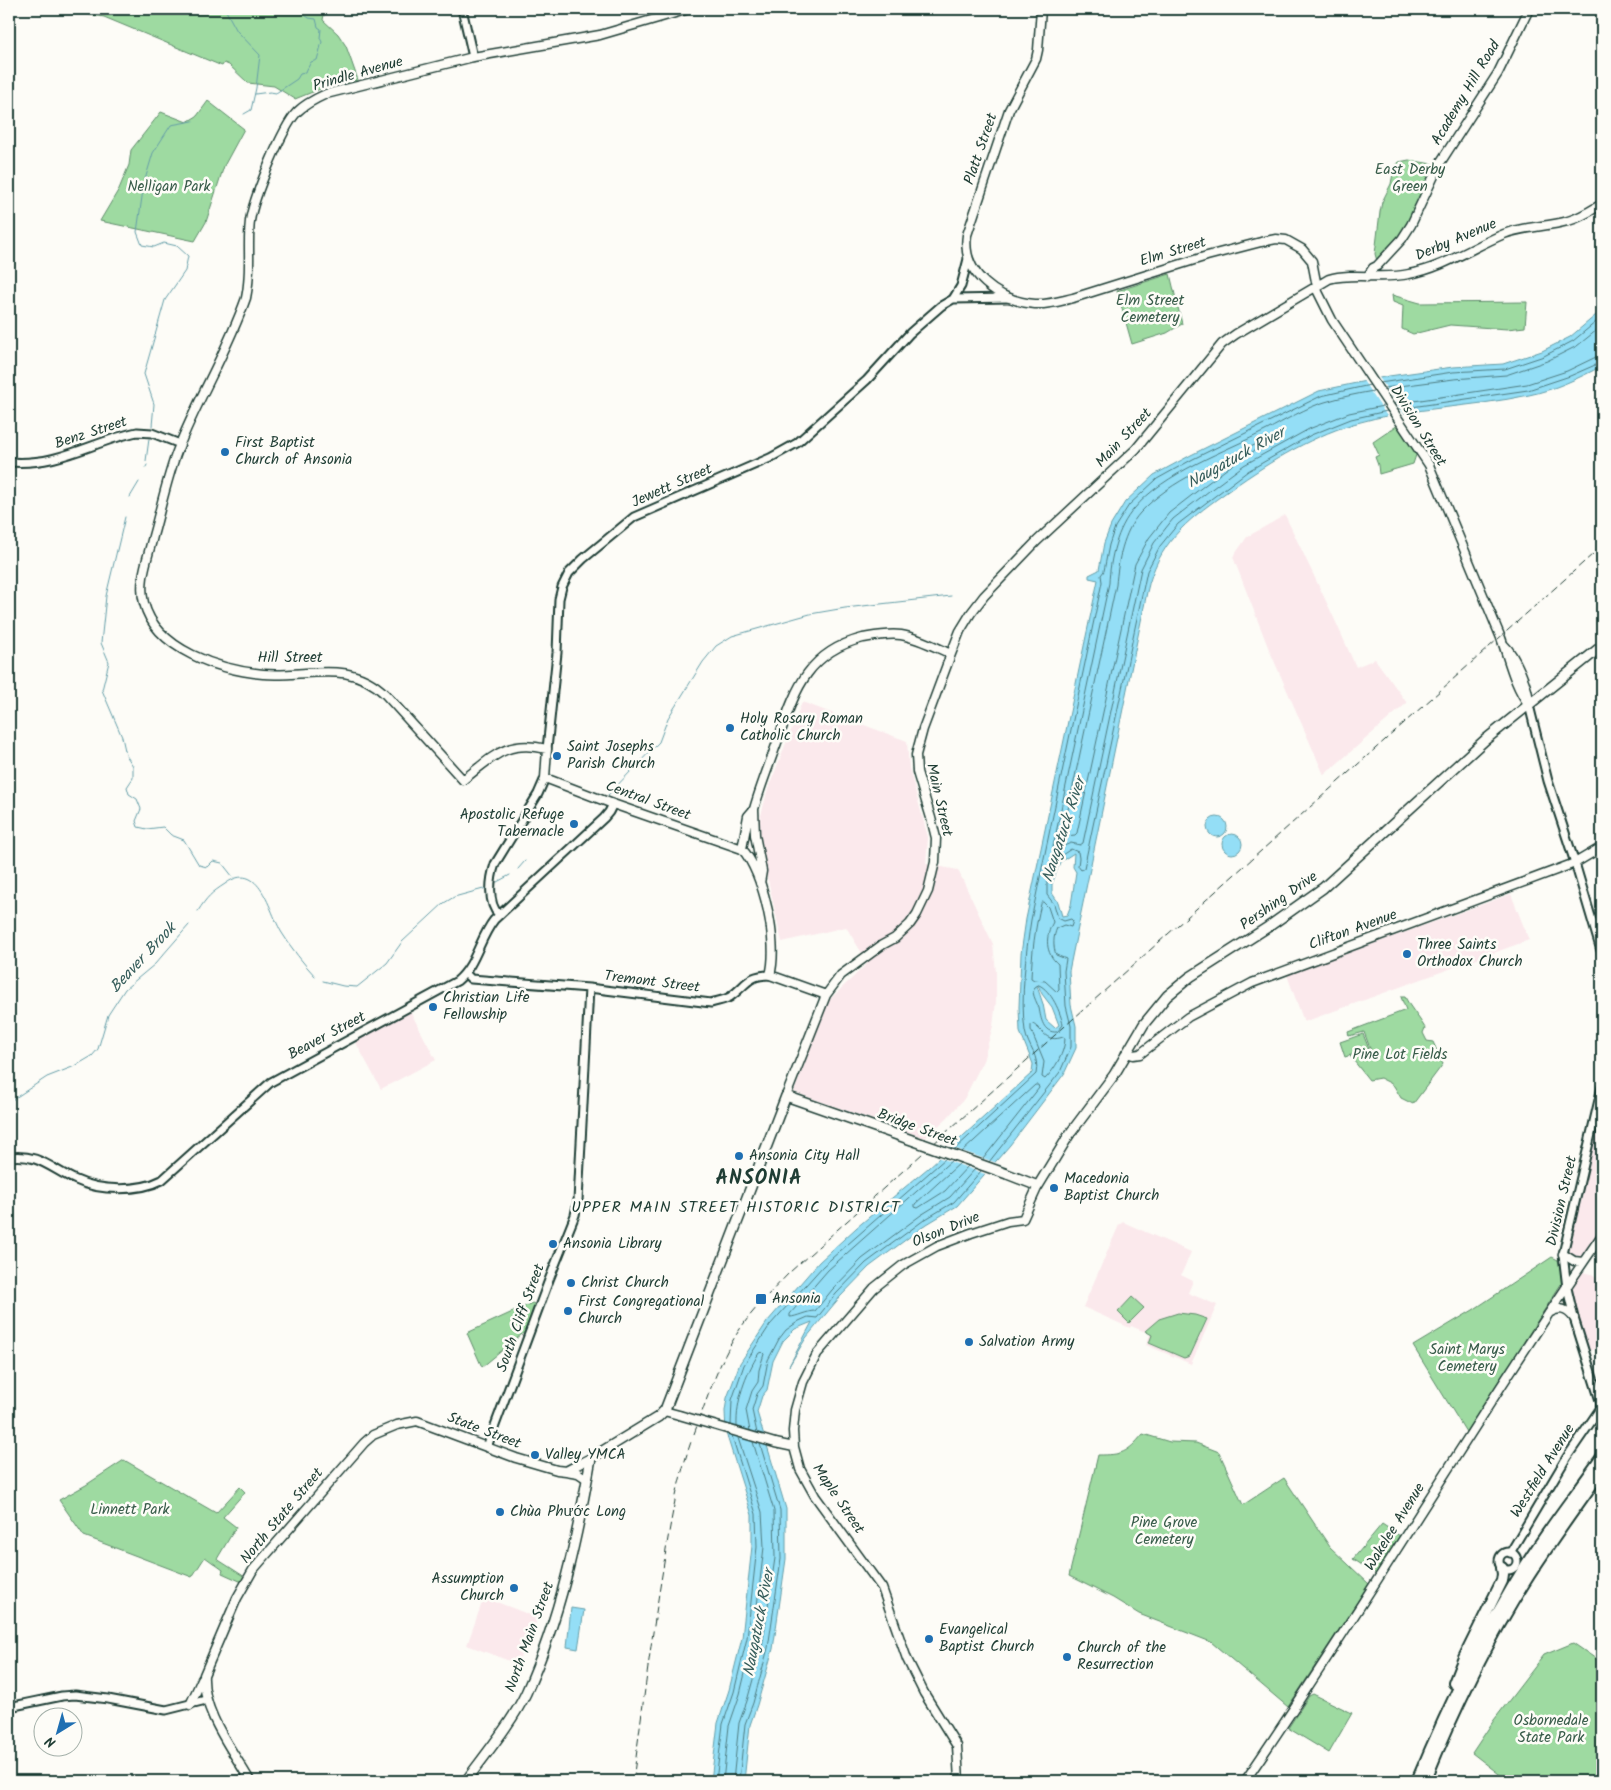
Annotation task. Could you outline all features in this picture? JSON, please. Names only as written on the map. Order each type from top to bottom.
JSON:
[{"type":"highway","points":[[1417,1781],[1458,1686],[1502,1606],[1527,1564],[1602,1457]]},
{"type":"highway","points":[[1425,1781],[1459,1702],[1501,1622],[1535,1566],[1602,1470]]},
{"type":"highway","points":[[1434,1741],[1444,1707],[1463,1660],[1502,1581],[1502,1568]]},
{"type":"main road","name":"Prindle Avenue","points":[[180,444],[244,304],[250,273],[252,210],[291,120],[308,103],[326,94],[473,58],[594,36],[689,9]]},
{"type":"main road","name":"Platt Street","points":[[968,259],[966,250],[967,235],[983,183],[1009,110],[1036,58],[1041,9]]},
{"type":"main road","name":"Academy Hill Road","points":[[1367,277],[1402,239],[1412,225],[1440,163],[1498,72],[1529,9]]},
{"type":"main road","name":"Derby Avenue","points":[[1316,286],[1335,278],[1401,276],[1422,271],[1504,234],[1525,228],[1568,221],[1602,204]]},
{"type":"main road","name":"Elm Street","points":[[968,259],[976,273],[988,285],[1012,298],[1034,304],[1073,298],[1207,256],[1276,240],[1286,240],[1294,243],[1308,254],[1313,266],[1316,286]]},
{"type":"main road","points":[[1376,277],[1377,266]]},
{"type":"main road","name":"Division Street","points":[[1316,286],[1324,305],[1346,341],[1404,425],[1433,472],[1504,645],[1512,655],[1528,690],[1529,705]]},
{"type":"main road","name":"Main Street","points":[[664,1411],[826,995],[842,975],[895,938],[910,924],[928,891],[935,862],[936,838],[917,772],[916,756],[923,729],[951,654],[967,619],[984,596],[1037,541],[1136,449],[1221,345],[1316,286]]},
{"type":"main road","name":"Hill Street","points":[[180,444],[142,582],[142,595],[147,613],[161,634],[172,643],[189,652],[237,670],[283,675],[340,671],[366,678],[385,694],[463,780],[495,755],[506,749],[521,746],[546,749]]},
{"type":"main road","points":[[826,995],[770,975],[773,961],[773,944],[766,904],[750,860],[742,849],[748,816],[754,809],[801,682],[830,651],[851,642],[875,636],[900,635],[924,642],[951,654]]},
{"type":"main road","name":"Pershing Drive","points":[[1023,1219],[1038,1186],[1069,1135],[1114,1075],[1148,1019],[1167,996],[1190,977],[1268,927],[1323,888],[1485,740],[1602,646]]},
{"type":"main road","name":"Jewett Street","points":[[545,778],[546,749]]},
{"type":"main road","name":"Central Street","points":[[545,778],[742,849]]},
{"type":"main road","points":[[754,809],[755,834],[762,872],[760,884]]},
{"type":"main road","points":[[742,849],[755,834]]},
{"type":"main road","name":"Clifton Avenue","points":[[1126,1053],[1137,1055],[1188,1017],[1252,983],[1575,863],[1602,847]]},
{"type":"main road","points":[[1134,1040],[1150,1044]]},
{"type":"main road","name":"Bridge Street","points":[[786,1096],[1038,1186]]},
{"type":"main road","name":"Olson Drive","points":[[794,1447],[795,1417],[800,1391],[809,1368],[824,1344],[874,1288],[903,1265],[950,1240],[1008,1221],[1023,1219]]},
{"type":"main road","name":"Wakelee Avenue","points":[[1245,1781],[1376,1582],[1494,1395],[1602,1235]]},
{"type":"main road","points":[[1563,1254],[1574,1261],[1584,1262]]},
{"type":"main road","points":[[1548,1314],[1554,1310],[1563,1309],[1574,1318]]},
{"type":"main road","points":[[566,1471],[592,1458],[658,1417],[664,1411],[775,1444],[794,1447]]},
{"type":"main road","name":"North State Street","points":[[250,1781],[206,1700],[204,1688],[204,1675],[209,1660],[237,1598],[253,1570],[342,1466],[373,1435],[411,1421],[423,1422]]},
{"type":"main road","name":"State Street","points":[[423,1422],[533,1464],[578,1473],[587,1479]]},
{"type":"main road","name":"Maple Street","points":[[794,1447],[805,1480],[882,1588],[907,1658],[924,1693],[957,1746],[959,1781]]},
{"type":"main road","name":"North Main Street","points":[[466,1781],[517,1709],[526,1693],[562,1596],[592,1458]]},
{"type":"main road","points":[[190,1705],[204,1675]]},
{"type":"street","points":[[462,9],[473,58]]},
{"type":"street","name":"Platt Street","points":[[953,300],[961,286],[968,259]]},
{"type":"street","name":"Elm Street","points":[[953,300],[1012,298]]},
{"type":"street","name":"Jewett Street","points":[[546,749],[556,653],[559,599],[569,573],[634,517],[770,458],[797,444],[872,375],[910,332],[941,306],[953,300]]},
{"type":"street","name":"Benz Street","points":[[9,462],[30,463],[50,460],[137,432],[152,433],[180,444]]},
{"type":"street","name":"Division Street","points":[[1529,705],[1548,781],[1602,954]]},
{"type":"street","name":"Jewett Street","points":[[499,915],[494,910],[491,902],[494,864],[538,794],[545,778]]},
{"type":"street","name":"Beaver Street","points":[[9,1157],[17,1156],[37,1159],[74,1179],[98,1187],[135,1188],[156,1183],[170,1174],[271,1082],[457,981],[465,973],[488,928],[499,915],[604,818],[610,812],[613,804]]},
{"type":"street","name":"Tremont Street","points":[[465,973],[471,979],[589,988],[712,1003],[729,998],[752,977],[758,974],[770,975]]},
{"type":"street","name":"South Cliff Street","points":[[487,1447],[575,1215],[578,1202],[589,988]]},
{"type":"street","name":"Division Street","points":[[1602,1087],[1563,1254],[1574,1318],[1602,1406]]},
{"type":"street","name":"Westfield Avenue","points":[[1510,1553],[1567,1457],[1602,1406]]},
{"type":"street","name":"Westfield Avenue","points":[[1510,1553],[1515,1557],[1516,1565],[1509,1570],[1502,1568],[1499,1562],[1500,1556],[1510,1553]]},
{"type":"street","points":[[9,1707],[75,1695],[166,1710],[206,1700]]},
{"type":"shaded area","points":[[1285,515],[1356,667],[1375,659],[1407,703],[1324,775],[1268,647],[1233,557],[1247,537]]},
{"type":"shaded area","points":[[802,702],[907,741],[909,768],[928,837],[926,864],[958,870],[993,944],[996,972],[996,1002],[993,1026],[983,1061],[964,1099],[925,1138],[794,1092],[828,1001],[868,963],[846,927],[782,942],[757,831],[767,792]]},
{"type":"shaded area","points":[[1511,894],[1529,940],[1304,1022],[1287,975]]},
{"type":"shaded area","points":[[410,1011],[436,1060],[381,1089],[355,1041]]},
{"type":"shaded area","points":[[1602,1088],[1602,1252],[1595,1246],[1583,1262],[1563,1254]]},
{"type":"shaded area","points":[[1123,1222],[1191,1252],[1181,1275],[1193,1281],[1188,1293],[1217,1305],[1191,1364],[1146,1345],[1150,1334],[1131,1326],[1130,1328],[1083,1307],[1119,1225]]},
{"type":"shaded area","points":[[1577,1271],[1592,1274],[1602,1282],[1602,1347],[1585,1352],[1567,1288]]},
{"type":"shaded area","points":[[484,1597],[538,1618],[517,1664],[467,1645]]},
{"type":"green space","points":[[53,9],[325,9],[323,20],[338,34],[346,46],[358,80],[330,85],[295,99],[274,86],[248,83],[229,65],[224,63],[222,66],[104,17]]},
{"type":"green space","name":"Nelligan Park","points":[[208,101],[244,129],[224,166],[206,222],[195,241],[100,221],[119,189],[129,165],[131,150],[161,112],[187,122],[197,116]]},
{"type":"green space","name":"East Derby Green","points":[[1409,160],[1432,164],[1434,167],[1404,232],[1377,261],[1375,254],[1382,202],[1391,184],[1394,168],[1399,162]]},
{"type":"green space","name":"Elm Street Cemetery","points":[[1170,274],[1182,324],[1167,333],[1132,344],[1117,291]]},
{"type":"green space","points":[[1392,295],[1420,303],[1527,302],[1525,327],[1507,329],[1450,325],[1413,334],[1402,329],[1403,306],[1393,302]]},
{"type":"green space","points":[[1398,425],[1415,450],[1416,455],[1413,464],[1379,474],[1375,457],[1379,455],[1373,442]]},
{"type":"green space","name":"Pine Lot Fields","points":[[1401,997],[1405,997],[1423,1024],[1425,1028],[1423,1033],[1427,1041],[1433,1042],[1443,1064],[1413,1104],[1401,1098],[1390,1083],[1380,1078],[1369,1080],[1350,1056],[1371,1051],[1364,1032],[1349,1036],[1348,1032],[1406,1010]]},
{"type":"green space","points":[[1363,1034],[1369,1049],[1345,1057],[1340,1042]]},
{"type":"green space","name":"Saint Marys Cemetery","points":[[1552,1257],[1558,1260],[1563,1281],[1466,1432],[1413,1346],[1473,1310]]},
{"type":"green space","points":[[1132,1297],[1144,1308],[1129,1323],[1118,1312]]},
{"type":"green space","points":[[532,1303],[536,1305],[527,1330],[482,1367],[467,1333]]},
{"type":"green space","points":[[1178,1313],[1207,1319],[1190,1356],[1184,1358],[1149,1343],[1152,1335],[1145,1331],[1159,1319]]},
{"type":"green space","name":"Pine Grove Cemetery","points":[[1143,1434],[1170,1442],[1196,1443],[1219,1452],[1243,1505],[1284,1478],[1330,1547],[1369,1584],[1288,1707],[1211,1642],[1139,1614],[1113,1598],[1069,1576],[1098,1455],[1124,1452]]},
{"type":"green space","name":"Linnett Park","points":[[124,1460],[216,1513],[240,1487],[245,1492],[223,1517],[236,1527],[217,1559],[245,1577],[242,1582],[222,1573],[223,1570],[205,1557],[192,1577],[84,1536],[59,1500]]},
{"type":"green space","points":[[1382,1524],[1400,1536],[1376,1574],[1353,1559]]},
{"type":"green space","name":"Osbornedale State Park","points":[[1573,1643],[1602,1663],[1602,1781],[1508,1781],[1472,1753],[1494,1720],[1544,1655]]},
{"type":"green space","points":[[1313,1694],[1352,1713],[1329,1753],[1288,1728],[1309,1696]]},
{"type":"water","name":"Naugatuck River","points":[[1602,310],[1602,366],[1566,383],[1538,393],[1485,403],[1375,418],[1319,437],[1254,473],[1197,514],[1175,536],[1158,560],[1147,592],[1069,971],[1071,1005],[1076,1026],[1076,1048],[1064,1074],[1010,1145],[957,1206],[927,1224],[869,1267],[840,1297],[806,1338],[789,1366],[812,1322],[795,1329],[783,1341],[773,1361],[767,1390],[762,1396],[757,1412],[786,1509],[786,1559],[773,1649],[750,1725],[744,1781],[711,1781],[718,1723],[729,1690],[742,1638],[752,1546],[752,1515],[726,1433],[725,1411],[727,1398],[740,1363],[767,1322],[819,1262],[856,1228],[928,1168],[1032,1073],[1033,1064],[1020,1032],[1019,1007],[1021,954],[1026,919],[1098,580],[1089,578],[1089,575],[1099,570],[1104,543],[1111,525],[1125,502],[1154,475],[1319,391],[1389,376],[1453,367],[1503,364],[1542,351],[1570,337]],"holes":[[[1074,853],[1073,867],[1076,872],[1071,905],[1067,915],[1062,916],[1058,902],[1052,893],[1052,884],[1060,862]],[[1038,985],[1052,1007],[1059,1025],[1055,1028],[1046,1020]]]},
{"type":"water","points":[[1217,817],[1224,820],[1227,827],[1224,834],[1217,837],[1210,834],[1207,827],[1210,820]]},
{"type":"water","points":[[1232,834],[1239,837],[1242,844],[1239,851],[1232,854],[1225,851],[1222,844],[1225,837]]},
{"type":"water","points":[[571,1608],[584,1610],[578,1649],[567,1647]]},
{"type":"pier","points":[[1378,376],[1405,415],[1389,419],[1362,379]]},
{"type":"pier","points":[[948,1146],[997,1163],[988,1175],[937,1157]]},
{"type":"waterway","points":[[225,9],[237,31],[260,55],[251,110],[244,114]]},
{"type":"waterway","points":[[255,94],[276,93],[297,79],[300,74],[305,73],[311,62],[317,60],[322,42],[320,38],[321,29],[318,27],[316,19],[309,18],[297,9]]},
{"type":"waterway","points":[[152,426],[154,404],[144,374],[165,300],[185,271],[188,256],[177,246],[164,243],[154,247],[142,245],[137,232],[144,183],[153,153],[171,125],[193,121]]},
{"type":"waterway","points":[[146,461],[149,439]]},
{"type":"waterway","points":[[130,497],[139,482]]},
{"type":"waterway","points":[[125,517],[106,596],[101,643],[109,662],[102,690],[122,737],[126,755],[133,766],[133,778],[127,787],[129,794],[137,799],[141,809],[136,821],[138,827],[147,829],[163,827],[171,835],[184,840],[199,865],[207,867],[213,861],[222,863],[233,877]]},
{"type":"waterway","points":[[608,795],[659,742],[668,718],[703,662],[716,646],[732,636],[810,614],[845,608],[951,596]]},
{"type":"waterway","name":"Beaver Brook","points":[[518,869],[525,861]]},
{"type":"waterway","name":"Beaver Brook","points":[[497,882],[510,875]]},
{"type":"waterway","name":"Beaver Brook","points":[[198,911],[204,902],[220,887],[237,878],[247,878],[262,891],[282,933],[315,976]]},
{"type":"waterway","name":"Beaver Brook","points":[[323,981],[357,987],[387,963],[402,942],[444,903],[454,897],[487,888]]},
{"type":"waterway","name":"Beaver Brook","points":[[9,1102],[47,1077],[75,1066],[92,1056],[98,1049],[108,1015],[125,989],[155,964],[189,925]]},
{"type":"railway","points":[[694,1434],[714,1380],[740,1329],[764,1299],[790,1272],[1602,546]]},
{"type":"railway","points":[[633,1781],[668,1536],[678,1487],[692,1439]]},
{"type":"place","name":"First Baptist Church of Ansonia","points":[[225,452]]},
{"type":"place","name":"Holy Rosary Roman Catholic Church","points":[[730,728]]},
{"type":"place","name":"Saint Josephs Parish Church","points":[[557,756]]},
{"type":"place","name":"Apostolic Refuge Tabernacle","points":[[574,824]]},
{"type":"place","name":"Three Saints Orthodox Church","points":[[1407,954]]},
{"type":"place","name":"Christian Life Fellowship","points":[[433,1007]]},
{"type":"place","name":"Ansonia City Hall","points":[[739,1156]]},
{"type":"place","name":"Macedonia Baptist Church","points":[[1054,1188]]},
{"type":"place","name":"Ansonia Library","points":[[553,1244]]},
{"type":"place","name":"Christ Church","points":[[571,1283]]},
{"type":"place","name":"Ansonia","points":[[761,1299]]},
{"type":"place","name":"First Congregational Church","points":[[568,1311]]},
{"type":"place","name":"Salvation Army","points":[[969,1342]]},
{"type":"place","name":"Valley YMCA","points":[[535,1455]]},
{"type":"place","name":"Chùa Phước Long","points":[[500,1512]]},
{"type":"place","name":"Assumption Church","points":[[514,1588]]},
{"type":"place","name":"Evangelical Baptist Church","points":[[929,1639]]},
{"type":"place","name":"Church of the Resurrection","points":[[1067,1657]]},
{"type":"district","name":"ANSONIA","points":[[759,1179]]},
{"type":"district","name":"UPPER MAIN STREET HISTORIC DISTRICT","points":[[736,1207]]}]
